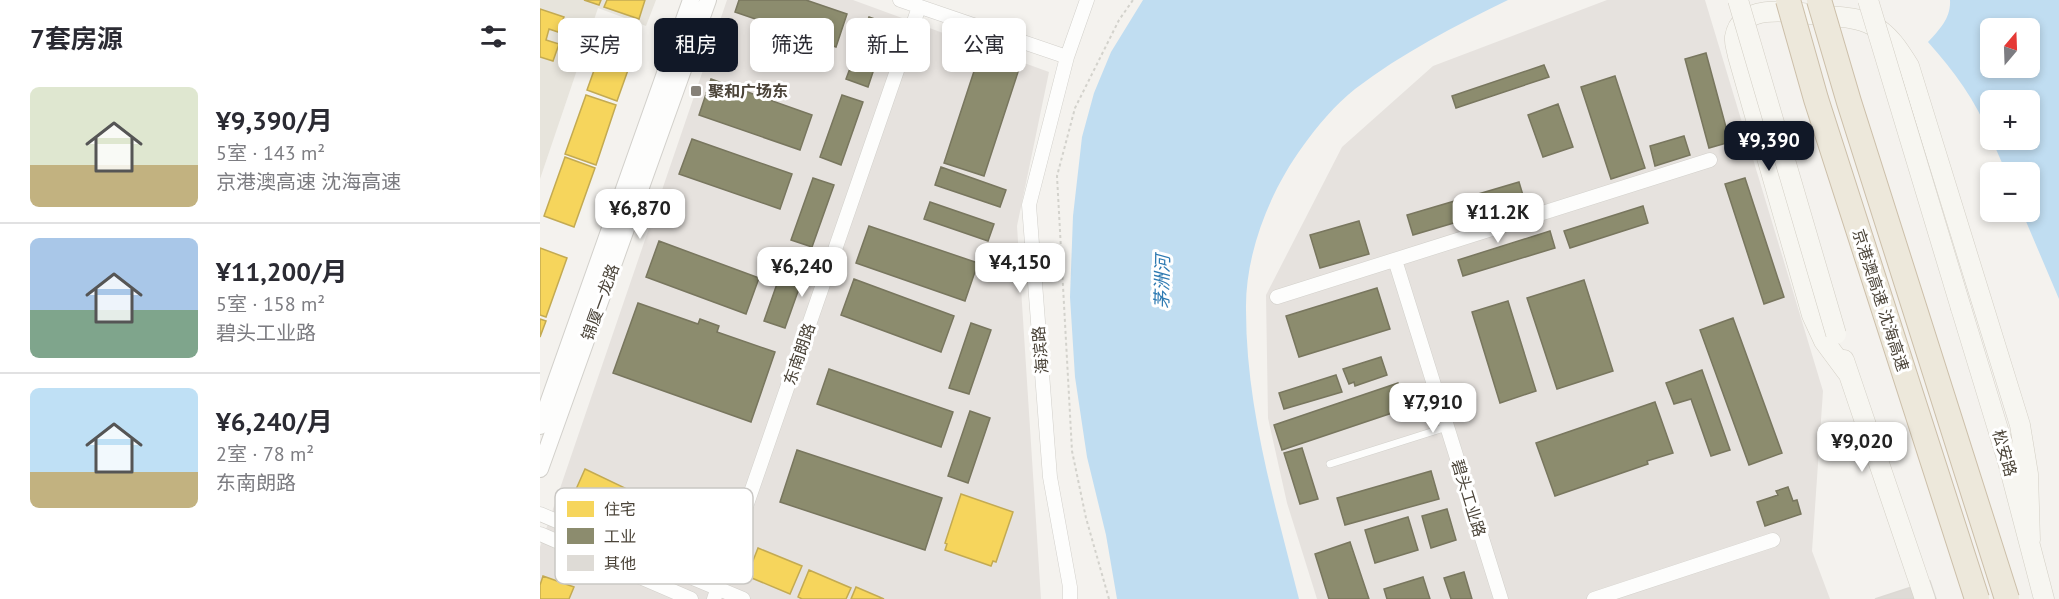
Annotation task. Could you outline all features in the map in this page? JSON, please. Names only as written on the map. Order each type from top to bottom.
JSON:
[{"type":"highway","name":"京港澳高速 沈海高速","points":[[1788,0],[1816,99],[1977,599]]},
{"type":"highway","name":"京港澳高速 沈海高速","points":[[1819,0],[1849,102],[2007,599]]},
{"type":"main road","points":[[1738,0],[1836,334],[1925,599]]},
{"type":"main road","name":"松安路","points":[[1868,0],[2006,453],[2044,599]]},
{"type":"main road","points":[[1848,372],[1824,341],[1812,315],[1738,56],[1735,38],[1740,26],[1755,14],[1776,10],[1850,18],[1872,25],[1894,42],[1909,66],[2020,425],[2028,474],[2030,540]]},
{"type":"street","name":"锦厦一龙路","points":[[540,426],[691,0]]},
{"type":"street","name":"锦厦一龙路","points":[[540,469],[708,0]]},
{"type":"street","points":[[900,0],[1067,57]]},
{"type":"street","name":"海滨路","points":[[1070,599],[1070,587],[1050,477],[1029,205],[1067,57],[1087,0]]},
{"type":"street","name":"东南朗路","points":[[753,488],[919,7]]},
{"type":"street","points":[[1277,297],[1710,160]]},
{"type":"street","name":"碧头工业路","points":[[1395,260],[1501,599]]},
{"type":"street","points":[[540,514],[555,521]]},
{"type":"street","points":[[540,534],[555,540]]},
{"type":"street","points":[[1594,599],[1773,540]]},
{"type":"street","points":[[656,584],[691,599]]},
{"type":"street","points":[[694,584],[716,594],[743,599]]},
{"type":"lane","points":[[1330,464],[1447,427]]},
{"type":"path","points":[[1109,599],[1086,518],[1072,451],[1057,176],[1075,108],[1119,20],[1133,0]]},
{"type":"shaded area","points":[[540,0],[656,0],[646,26],[642,24],[642,18],[625,18],[598,8],[595,18],[558,18],[558,72],[576,72],[540,179]]},
{"type":"shaded area","points":[[727,0],[853,0],[902,18],[846,18],[846,72],[930,72],[930,28],[942,33],[942,72],[1026,72],[1026,64],[1049,72],[1017,226],[1041,599],[540,599],[540,547],[555,503],[555,584],[753,584],[753,488],[560,488],[702,72],[738,72],[738,18],[721,18]]},
{"type":"shaded area","points":[[1607,0],[1705,0],[1823,391],[1812,551],[1830,599],[1317,599],[1287,503],[1268,418],[1266,295],[1342,147],[1433,66]]},
{"type":"water","name":"茅洲河","points":[[1143,0],[1508,0],[1410,52],[1348,95],[1321,123],[1291,164],[1270,203],[1262,224],[1255,245],[1247,288],[1247,347],[1256,420],[1299,599],[1117,599],[1106,535],[1087,457],[1075,377],[1070,297],[1073,216],[1082,137],[1094,93],[1111,52]]},
{"type":"water","points":[[1950,0],[2059,0],[2059,299],[2026,222],[2040,222],[2040,162],[2002,162],[1996,150],[2040,150],[2040,90],[1980,90],[1980,115],[1947,64],[1928,42],[1944,23],[1949,12]]},
{"type":"building: 住宅","points":[[584,0],[601,0],[599,5]]},
{"type":"building: 住宅","points":[[607,0],[645,0],[639,18],[604,7]]},
{"type":"building: 住宅","points":[[540,9],[564,17],[558,18],[558,32],[549,29],[546,40],[558,44],[553,61],[540,57]]},
{"type":"building: 住宅","points":[[593,72],[627,72],[617,101],[587,90]]},
{"type":"building: 住宅","points":[[586,95],[616,105],[596,165],[565,154]]},
{"type":"building: 住宅","points":[[565,157],[595,168],[574,227],[544,216]]},
{"type":"building: 住宅","points":[[540,248],[567,258],[546,317],[540,315]]},
{"type":"building: 住宅","points":[[540,319],[546,321],[540,337]]},
{"type":"building: 住宅","points":[[585,469],[625,488],[577,488]]},
{"type":"building: 住宅","points":[[961,494],[1013,512],[996,562],[993,561],[991,566],[945,550],[947,544],[945,543]]},
{"type":"building: 住宅","points":[[758,548],[802,566],[790,594],[753,579],[753,561]]},
{"type":"building: 住宅","points":[[809,570],[851,588],[846,599],[802,599],[798,597]]},
{"type":"building: 住宅","points":[[543,576],[555,580],[555,584],[574,587],[569,599],[540,599],[540,585]]},
{"type":"building: 住宅","points":[[856,587],[884,599],[851,599]]},
{"type":"building: 工业","points":[[739,0],[806,0],[847,14],[836,47],[834,46],[834,18],[752,18],[735,12]]},
{"type":"building: 工业","points":[[1706,53],[1730,142],[1709,148],[1685,59]]},
{"type":"building: 工业","points":[[1544,65],[1549,77],[1456,108],[1452,96]]},
{"type":"building: 工业","points":[[849,72],[873,72],[868,87],[846,79]]},
{"type":"building: 工业","points":[[974,72],[1018,72],[984,176],[944,163]]},
{"type":"building: 工业","points":[[1615,76],[1645,168],[1611,179],[1581,87]]},
{"type":"building: 工业","points":[[711,79],[812,115],[800,150],[699,115]]},
{"type":"building: 工业","points":[[842,95],[863,102],[841,165],[820,157]]},
{"type":"building: 工业","points":[[1558,104],[1573,147],[1543,157],[1528,115]]},
{"type":"building: 工业","points":[[1684,136],[1690,155],[1655,166],[1650,146]]},
{"type":"building: 工业","points":[[692,139],[792,174],[780,209],[679,174]]},
{"type":"building: 工业","points":[[941,167],[1006,190],[1000,207],[935,185]]},
{"type":"building: 工业","points":[[813,178],[834,185],[812,247],[791,240]]},
{"type":"building: 工业","points":[[1745,178],[1784,297],[1764,304],[1725,184]]},
{"type":"building: 工业","points":[[1519,182],[1525,202],[1413,235],[1407,215]]},
{"type":"building: 工业","points":[[930,202],[994,224],[988,241],[924,219]]},
{"type":"building: 工业","points":[[1643,206],[1648,223],[1570,248],[1564,231]]},
{"type":"building: 工业","points":[[1359,221],[1369,254],[1320,268],[1310,235]]},
{"type":"building: 工业","points":[[869,226],[978,263],[965,301],[856,263]]},
{"type":"building: 工业","points":[[1550,231],[1555,248],[1463,276],[1458,260]]},
{"type":"building: 工业","points":[[659,241],[759,278],[746,314],[646,277]]},
{"type":"building: 工业","points":[[786,258],[807,266],[785,328],[764,321]]},
{"type":"building: 工业","points":[[854,279],[954,316],[941,352],[841,315]]},
{"type":"building: 工业","points":[[1584,280],[1613,371],[1557,389],[1527,298]]},
{"type":"building: 工业","points":[[1377,288],[1390,329],[1299,357],[1286,316]]},
{"type":"building: 工业","points":[[1508,301],[1536,391],[1500,403],[1472,312]]},
{"type":"building: 工业","points":[[638,303],[698,324],[700,319],[719,326],[717,332],[775,352],[751,422],[613,373]]},
{"type":"building: 工业","points":[[1733,318],[1782,453],[1749,465],[1700,330]]},
{"type":"building: 工业","points":[[971,323],[991,330],[969,394],[949,388]]},
{"type":"building: 工业","points":[[1381,357],[1387,375],[1355,386],[1354,382],[1349,384],[1343,369]]},
{"type":"building: 工业","points":[[829,369],[953,412],[941,447],[817,404]]},
{"type":"building: 工业","points":[[1702,370],[1730,450],[1711,456],[1691,399],[1674,404],[1666,383]]},
{"type":"building: 工业","points":[[1336,375],[1342,392],[1284,409],[1279,393]]},
{"type":"building: 工业","points":[[1398,383],[1407,408],[1282,450],[1274,425]]},
{"type":"building: 工业","points":[[1655,402],[1673,453],[1555,496],[1536,443]]},
{"type":"building: 工业","points":[[970,411],[990,418],[968,483],[948,476]]},
{"type":"building: 工业","points":[[1302,448],[1318,499],[1300,504],[1284,453]]},
{"type":"building: 工业","points":[[797,450],[942,498],[925,550],[780,502]]},
{"type":"building: 工业","points":[[1431,471],[1439,499],[1345,525],[1337,498]]},
{"type":"building: 工业","points":[[1788,487],[1793,501],[1797,500],[1801,514],[1765,526],[1757,502],[1778,495],[1776,491]]},
{"type":"building: 工业","points":[[1447,509],[1456,540],[1431,548],[1422,516]]},
{"type":"building: 工业","points":[[1408,517],[1418,550],[1375,563],[1365,530]]},
{"type":"building: 工业","points":[[1350,542],[1369,599],[1329,599],[1315,554]]},
{"type":"building: 工业","points":[[1464,572],[1472,599],[1451,599],[1444,578]]},
{"type":"building: 工业","points":[[1423,577],[1430,599],[1387,599],[1384,589]]},
{"type":"building: 其他","points":[[1930,581],[1936,599],[1875,599]]},
{"type":"place","name":"聚和广场东","points":[[696,91]]}]
